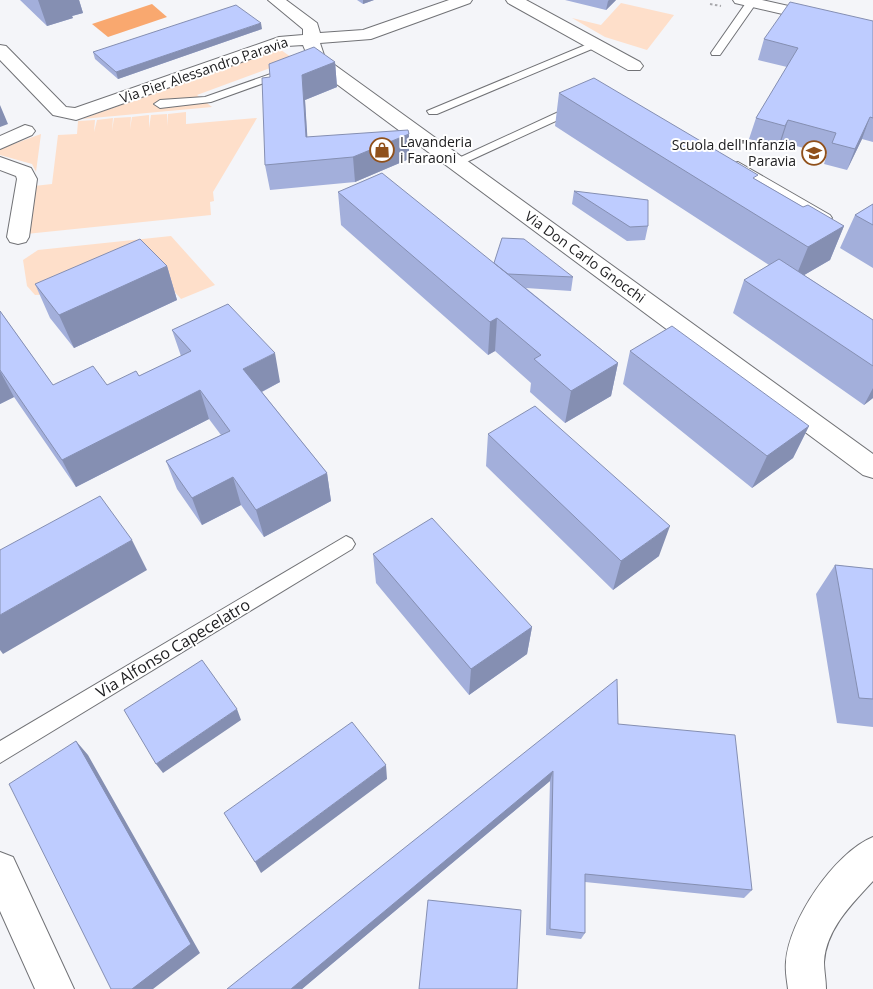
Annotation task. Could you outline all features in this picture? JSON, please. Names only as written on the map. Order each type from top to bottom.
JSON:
[{"type":"street","points":[[276,0],[312,28],[312,47],[307,64]]},
{"type":"street","name":"Via Pier Alessandro Paravia","points":[[0,50],[60,111],[76,114],[285,41],[365,35],[464,0]]},
{"type":"street","points":[[514,0],[634,66]]},
{"type":"street","points":[[746,1],[873,30]]},
{"type":"street","points":[[852,9],[873,17]]},
{"type":"street","name":"Via Don Carlo Gnocchi","points":[[307,64],[456,162],[873,468]]},
{"type":"street","points":[[0,142],[25,131]]},
{"type":"street","points":[[4,169],[24,172],[28,179],[18,238]]},
{"type":"street","points":[[807,989],[805,962],[812,933],[822,911],[873,855]]},
{"type":"street","points":[[0,870],[55,989]]},
{"type":"lane","points":[[716,53],[746,1]]},
{"type":"lane","points":[[433,111],[595,44]]},
{"type":"lane","points":[[160,104],[207,100],[307,64]]},
{"type":"lane","points":[[456,162],[588,102]]},
{"type":"lane","points":[[730,161],[830,221]]},
{"type":"lane","name":"Via Alfonso Capecelatro","points":[[0,753],[346,544]]},
{"type":"shaded area","points":[[621,3],[674,15],[647,50],[605,37],[572,18],[601,25]]},
{"type":"shaded area","points":[[152,4],[167,17],[108,37],[92,24]]},
{"type":"shaded area","points":[[275,50],[281,50],[291,57],[289,61],[197,95],[212,107],[82,119]]},
{"type":"shaded area","points":[[186,112],[186,124],[257,118],[213,192],[214,201],[210,202],[211,215],[26,234],[34,186],[52,184],[58,135],[77,134],[78,121],[95,120],[94,132],[97,120],[113,118],[112,131],[114,118],[131,117],[130,129],[132,117],[149,115],[149,128],[151,115],[167,114],[167,126],[168,114]]},
{"type":"shaded area","points":[[41,134],[36,172],[32,164],[0,155],[0,149]]},
{"type":"shaded area","points":[[171,236],[215,285],[181,299],[143,257],[54,294],[35,295],[27,286],[23,260],[38,250]]},
{"type":"building","points":[[790,2],[873,21],[873,118],[870,117],[855,149],[832,143],[836,133],[788,120],[785,126],[756,118],[798,48],[764,39]]},
{"type":"building","points":[[236,5],[261,23],[116,72],[93,52]]},
{"type":"building","points":[[314,47],[335,62],[302,75],[306,137],[408,130],[409,134],[353,157],[265,165],[262,78],[270,77],[269,64]]},
{"type":"building","points":[[594,78],[758,175],[753,178],[803,207],[808,205],[844,226],[808,247],[559,93]]},
{"type":"building","points":[[382,173],[618,363],[571,391],[534,359],[541,355],[497,318],[490,322],[338,192]]},
{"type":"building","points":[[574,191],[648,200],[648,226],[630,227]]},
{"type":"building","points":[[873,204],[873,225],[855,215]]},
{"type":"building","points":[[502,238],[524,239],[573,277],[508,274],[494,263]]},
{"type":"building","points":[[140,239],[167,266],[59,315],[35,284]]},
{"type":"building","points":[[779,259],[873,320],[873,366],[744,280]]},
{"type":"building","points":[[228,304],[275,353],[243,369],[327,473],[256,510],[233,477],[192,498],[166,461],[230,431],[200,390],[62,460],[0,370],[0,311],[53,385],[93,366],[107,385],[136,371],[139,376],[191,351],[172,330]]},
{"type":"building","points":[[672,326],[809,426],[767,456],[630,351]]},
{"type":"building","points":[[535,406],[670,526],[621,561],[488,434]]},
{"type":"building","points":[[100,496],[132,540],[0,615],[0,550]]},
{"type":"building","points":[[432,518],[532,627],[471,669],[373,554]]},
{"type":"building","points":[[835,565],[873,569],[873,699],[859,698]]},
{"type":"building","points":[[202,660],[237,709],[156,764],[124,710]]},
{"type":"building","points":[[617,679],[618,724],[735,735],[752,890],[585,874],[585,933],[550,929],[553,771],[291,989],[227,989]]},
{"type":"building","points":[[352,722],[386,765],[255,862],[224,813]]},
{"type":"building","points":[[76,741],[191,944],[132,989],[111,989],[9,784]]},
{"type":"building","points":[[428,900],[521,910],[517,989],[419,989]]},
{"type":"place","name":"Lavanderia i Faraoni","points":[[382,150]]},
{"type":"place","name":"Scuola dell'Infanzia Paravia","points":[[814,153]]}]
